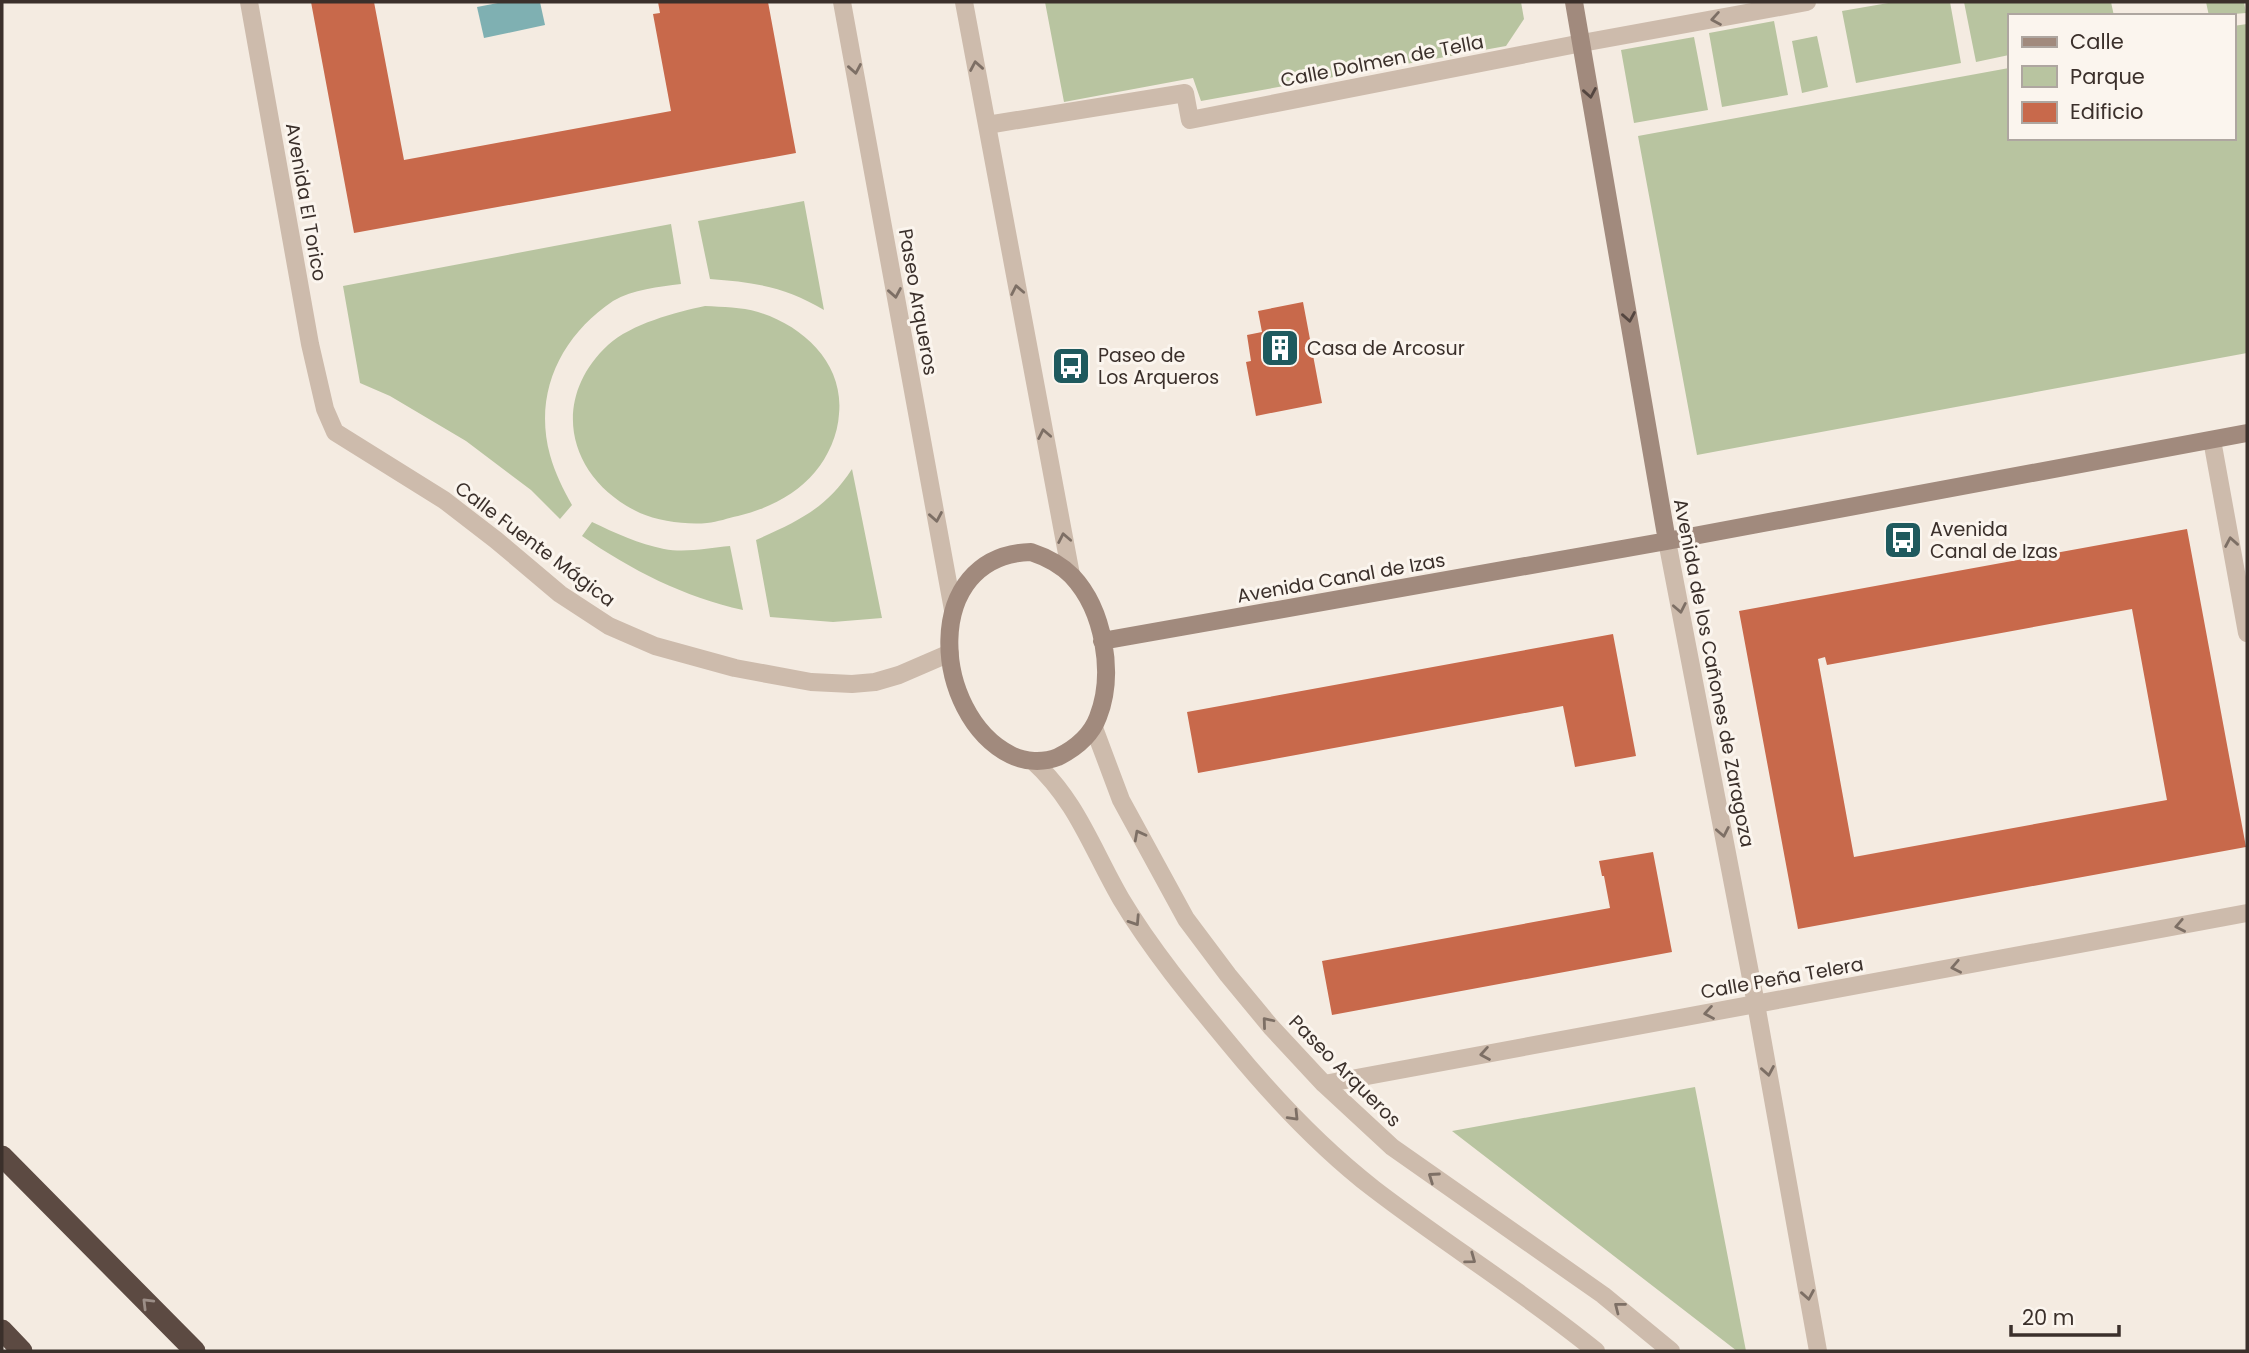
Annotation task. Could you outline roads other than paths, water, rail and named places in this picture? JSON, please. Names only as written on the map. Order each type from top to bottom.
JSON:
[{"type":"highway","points":[[2,1156],[195,1351]]},
{"type":"highway","points":[[2,1330],[22,1351]]},
{"type":"street","name":"Avenida El Torico","points":[[249,2],[310,344],[325,409]]},
{"type":"street","name":"Paseo Arqueros","points":[[842,2],[953,610]]},
{"type":"street","points":[[964,2],[1071,575]]},
{"type":"street","name":"Avenida de los Cañones de Zaragoza","points":[[1574,2],[1667,541],[1756,1004],[1818,1351]]},
{"type":"street","name":"Calle Dolmen de Tella","points":[[987,125],[1185,93],[1190,120],[1581,43],[1807,2]]},
{"type":"street","name":"Calle Fuente Mágica","points":[[325,409],[335,432],[444,500],[560,594],[609,626],[655,646],[735,668],[811,681],[852,684],[875,682],[899,675],[950,653]]},
{"type":"street","name":"Avenida Canal de Izas","points":[[1102,641],[1667,541],[2247,433]]},
{"type":"street","points":[[2212,440],[2247,634]]},
{"type":"street","points":[[1031,552],[1045,557],[1071,575],[1090,603],[1102,641],[1105,690],[1101,709],[1094,728],[1084,740],[1066,753],[1033,761],[1017,757],[996,747],[979,730],[960,695],[953,677],[950,653],[949,627],[953,610],[961,590],[976,571],[1013,553],[1031,552]]},
{"type":"street","name":"Paseo Arqueros","points":[[1094,728],[1121,800],[1186,919],[1271,1027],[1324,1084],[1392,1147],[1566,1267],[1671,1351]]},
{"type":"street","points":[[1033,761],[1052,778],[1067,797],[1121,900],[1146,938],[1230,1046],[1270,1091],[1316,1139],[1373,1188],[1596,1351]]},
{"type":"street","name":"Calle Peña Telera","points":[[1324,1084],[2247,913]]},
{"type":"water","points":[[503,2],[540,2],[545,25],[484,38],[477,7]]},
{"type":"place","name":"Casa de Arcosur","points":[[1280,348]]},
{"type":"place","name":"Paseo de Los Arqueros","points":[[1071,366]]},
{"type":"place","name":"Avenida Canal de Izas","points":[[1903,540]]}]
